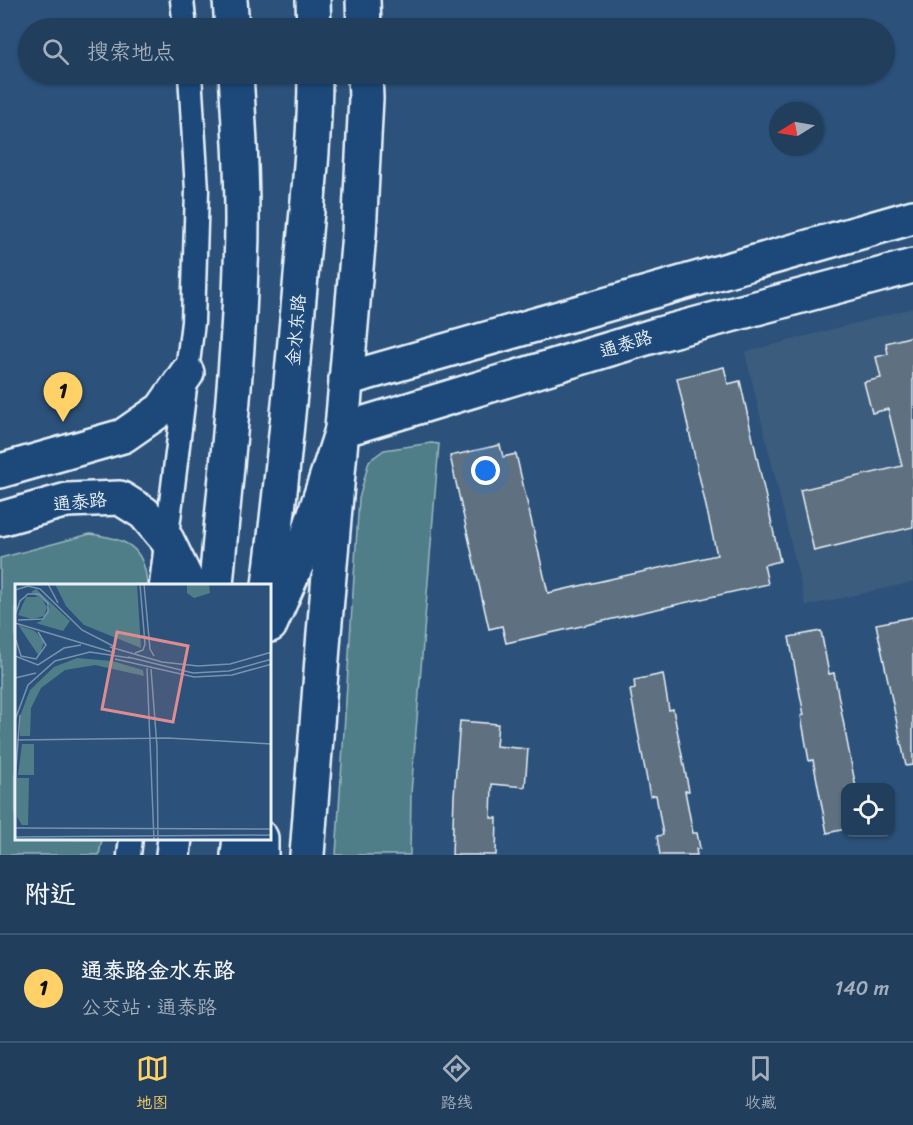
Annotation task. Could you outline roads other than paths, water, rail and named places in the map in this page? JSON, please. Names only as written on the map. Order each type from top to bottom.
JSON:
[{"type":"main road","points":[[230,0],[231,18]]},
{"type":"main road","points":[[313,0],[314,18]]},
{"type":"main road","points":[[363,0],[364,18]]},
{"type":"main road","points":[[216,584],[237,343],[241,266],[241,152],[237,84]]},
{"type":"main road","name":"金水东路","points":[[269,584],[281,489],[299,298],[315,84]]},
{"type":"main road","points":[[307,855],[359,234],[365,84]]},
{"type":"main road","points":[[346,379],[913,216]]},
{"type":"main road","name":"通泰路","points":[[342,430],[656,334],[913,266]]},
{"type":"main road","points":[[0,471],[123,436],[162,409],[187,373]]},
{"type":"main road","points":[[272,620],[303,550],[342,430]]},
{"type":"main road","name":"通泰路","points":[[0,519],[67,500],[120,498],[144,513],[167,540],[189,584]]},
{"type":"main road","points":[[173,855],[176,840]]},
{"type":"main road","points":[[191,855],[192,840]]},
{"type":"main road","points":[[238,855],[240,840]]},
{"type":"street","points":[[182,0],[184,18]]},
{"type":"street","points":[[161,584],[193,322],[197,190],[191,84]]},
{"type":"street","points":[[129,855],[131,840]]},
{"type":"place","name":"通泰路金水东路","points":[[63,422]]}]
